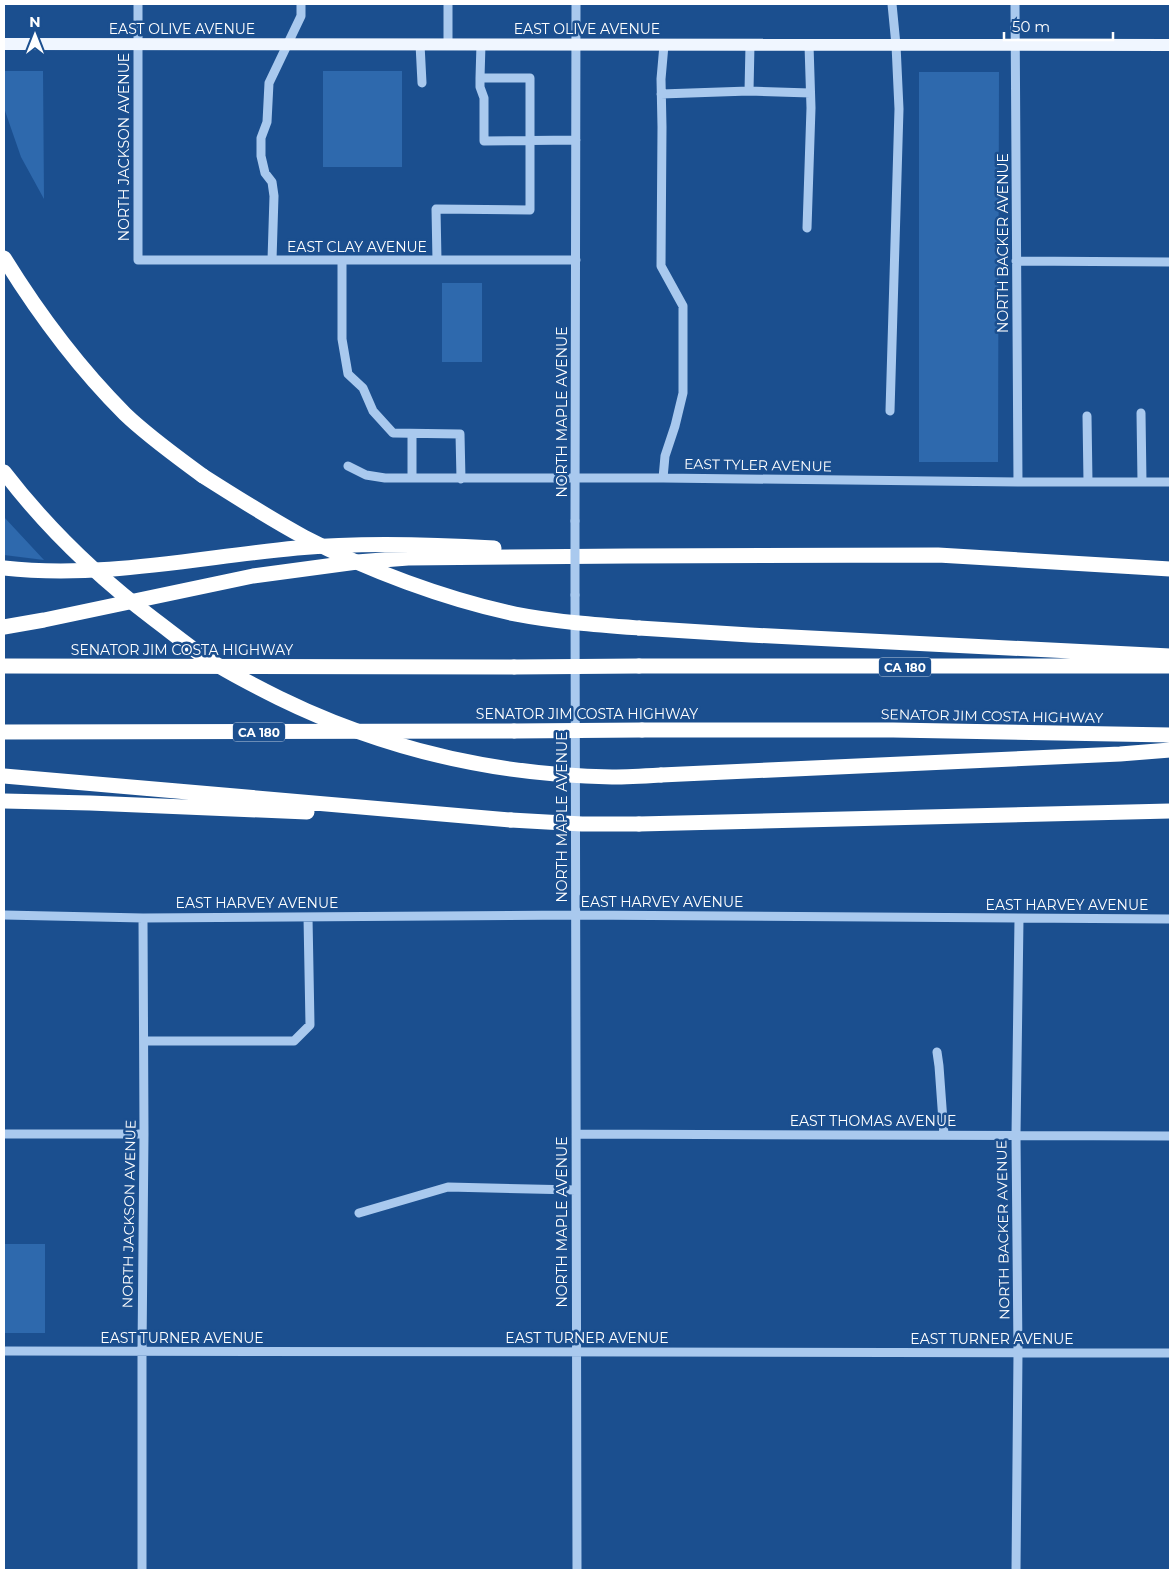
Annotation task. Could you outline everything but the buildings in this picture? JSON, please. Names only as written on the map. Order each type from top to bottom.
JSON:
[{"type":"highway","points":[[4,258],[65,345],[126,415],[163,447],[203,476],[306,538],[347,558],[443,594],[537,618],[592,625],[1170,656]]},
{"type":"highway","points":[[4,472],[44,521],[121,594],[203,656],[249,683],[347,728],[452,759],[527,772],[614,777],[1120,754],[1170,750]]},
{"type":"highway","points":[[4,568],[61,571],[114,570],[296,548],[358,544],[442,544],[628,556]]},
{"type":"highway","points":[[4,627],[253,576],[358,562],[441,557],[938,555],[1170,569]]},
{"type":"highway","name":"SENATOR JIM COSTA HIGHWAY","points":[[4,666],[1170,666]]},
{"type":"highway","name":"SENATOR JIM COSTA HIGHWAY","points":[[4,732],[893,730],[1170,734]]},
{"type":"highway","points":[[4,776],[511,820]]},
{"type":"highway","points":[[4,801],[90,802],[582,824],[1170,812]]},
{"type":"main road","name":"EAST OLIVE AVENUE","points":[[4,44],[1170,45]]},
{"type":"street","name":"NORTH JACKSON AVENUE","points":[[138,4],[138,260]]},
{"type":"street","points":[[272,260],[274,196],[272,182],[265,173],[261,156],[261,138],[267,122],[269,83],[301,16],[301,4]]},
{"type":"street","points":[[448,4],[448,44]]},
{"type":"street","name":"NORTH MAPLE AVENUE","points":[[576,4],[576,1570]]},
{"type":"street","points":[[890,411],[899,109],[892,4]]},
{"type":"street","name":"NORTH BACKER AVENUE","points":[[1015,4],[1018,482]]},
{"type":"street","points":[[420,44],[422,83]]},
{"type":"street","points":[[480,44],[480,87],[484,98],[484,141],[576,140]]},
{"type":"street","points":[[663,478],[665,456],[683,393],[683,306],[660,266],[661,79],[664,45]]},
{"type":"street","points":[[749,91],[750,45]]},
{"type":"street","points":[[807,228],[810,93],[809,45]]},
{"type":"street","points":[[437,260],[436,208],[530,210],[530,78],[480,78]]},
{"type":"street","points":[[661,94],[749,91],[810,93]]},
{"type":"street","name":"EAST CLAY AVENUE","points":[[138,260],[576,260]]},
{"type":"street","points":[[342,260],[342,339],[348,374],[364,388],[373,411],[393,433],[460,434],[461,479]]},
{"type":"street","points":[[1016,261],[1170,262]]},
{"type":"street","points":[[1141,413],[1142,482]]},
{"type":"street","points":[[1088,416],[1088,482]]},
{"type":"street","points":[[412,434],[412,478]]},
{"type":"street","name":"EAST TYLER AVENUE","points":[[348,466],[366,475],[385,478],[1170,482]]},
{"type":"street","name":"EAST HARVEY AVENUE","points":[[4,915],[143,918],[576,915],[1170,919]]},
{"type":"street","points":[[144,1041],[294,1041],[310,1025],[308,917]]},
{"type":"street","name":"NORTH JACKSON AVENUE","points":[[142,1570],[143,918]]},
{"type":"street","name":"NORTH BACKER AVENUE","points":[[1016,1570],[1018,1353],[1016,1135],[1019,919]]},
{"type":"street","points":[[937,1052],[944,1135]]},
{"type":"street","points":[[4,1134],[144,1134]]},
{"type":"street","name":"EAST THOMAS AVENUE","points":[[576,1134],[1170,1136]]},
{"type":"street","points":[[359,1213],[448,1187],[576,1190]]},
{"type":"street","name":"EAST TURNER AVENUE","points":[[4,1351],[1170,1353]]},
{"type":"shaded area","points":[[4,71],[43,71],[44,199],[21,157],[4,108]]},
{"type":"shaded area","points":[[323,71],[402,71],[402,167],[323,167]]},
{"type":"shaded area","points":[[919,72],[999,72],[998,462],[919,462]]},
{"type":"shaded area","points":[[442,283],[482,283],[482,362],[442,362]]},
{"type":"shaded area","points":[[4,517],[44,560],[4,555]]},
{"type":"shaded area","points":[[5,1244],[45,1244],[45,1333],[5,1333]]}]
